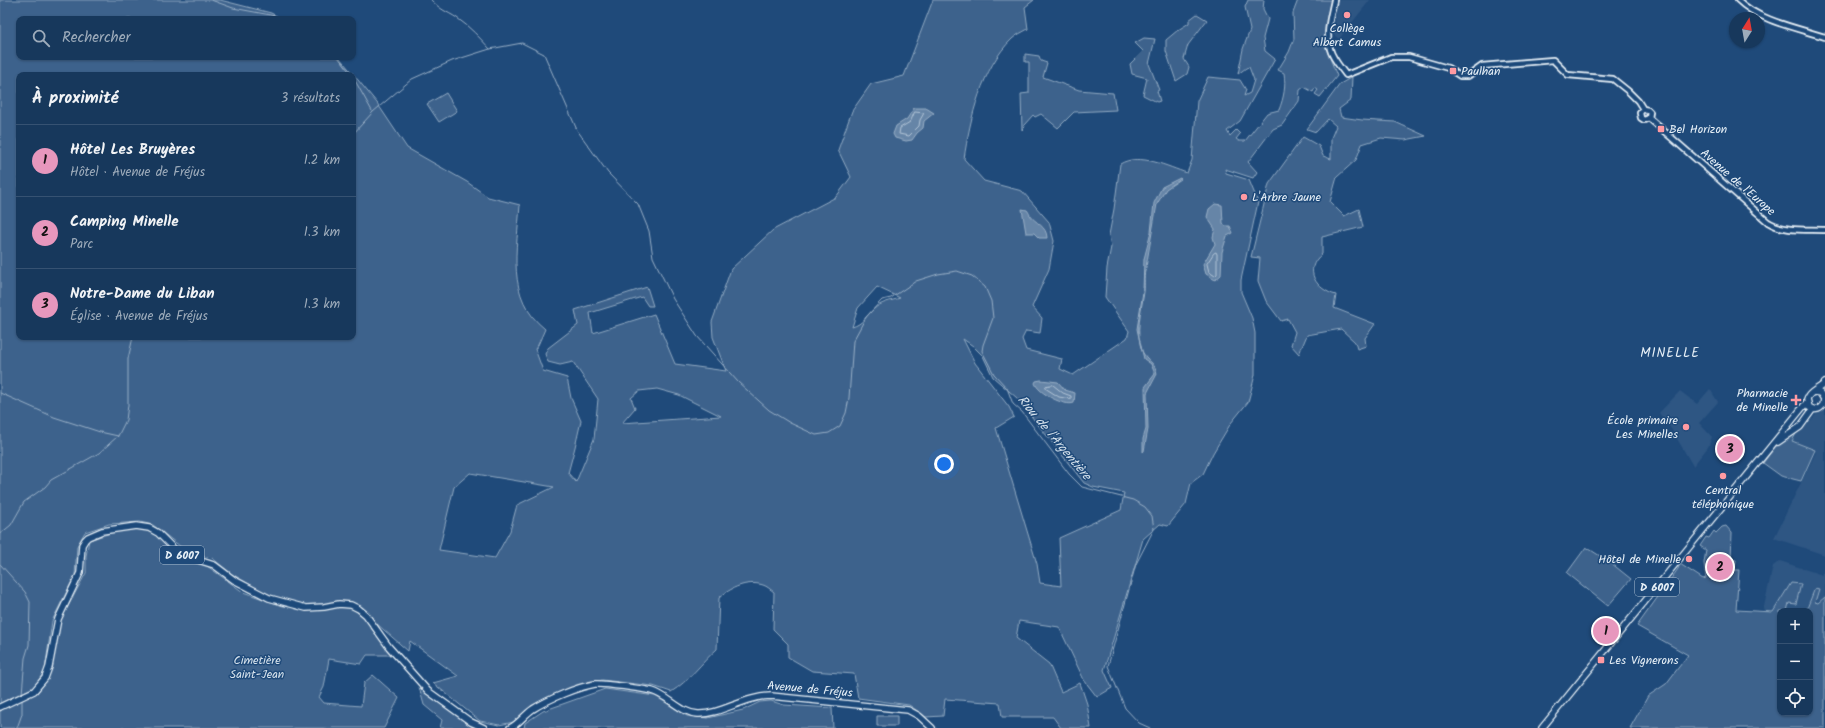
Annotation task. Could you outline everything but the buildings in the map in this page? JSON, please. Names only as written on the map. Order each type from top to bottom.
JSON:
[{"type":"main road","points":[[1814,392],[1820,393],[1824,397],[1823,406],[1818,409],[1809,407],[1807,397],[1814,392],[1819,390],[1825,383]]},
{"type":"main road","name":"D 6007","points":[[1542,728],[1807,402]]},
{"type":"main road","name":"D 6007","points":[[1771,447],[1800,427],[1813,409]]},
{"type":"main road","name":"D 6007","points":[[0,707],[28,695],[39,686],[45,678],[49,667],[58,619],[80,573],[82,545],[84,540],[90,535],[102,531],[136,526],[149,528],[158,533],[179,554],[214,565],[234,580],[269,598],[306,608],[339,604],[355,607],[366,615],[389,647],[434,695],[471,722],[484,728]]},
{"type":"main road","name":"Avenue de Fréjus","points":[[510,728],[544,703],[584,687],[602,684],[653,692],[664,696],[681,709],[696,714],[712,712],[752,698],[771,696],[908,710],[919,716],[932,728]]},
{"type":"street","points":[[1334,0],[1330,24],[1329,47],[1346,76],[1391,57],[1410,57],[1448,68],[1460,76],[1468,76],[1482,66],[1553,60],[1568,75],[1613,79],[1620,83],[1644,109],[1650,112],[1649,118],[1646,120],[1641,118],[1640,113],[1644,109]]},
{"type":"street","points":[[1738,0],[1747,9],[1759,15],[1825,37]]},
{"type":"street","name":"Avenue de l'Europe","points":[[1649,118],[1768,222],[1779,227],[1825,230]]},
{"type":"shaded area","name":"Collège Albert Camus","points":[[1338,0],[1370,0],[1339,39],[1333,34]]},
{"type":"shaded area","name":"École primaire Les Minelles","points":[[1710,389],[1718,402],[1699,423],[1712,437],[1708,447],[1693,466],[1672,430],[1659,413],[1680,391],[1697,404]]},
{"type":"shaded area","points":[[1825,403],[1825,555],[1774,538],[1816,452],[1791,443],[1796,434],[1814,417]]},
{"type":"shaded area","points":[[1780,561],[1822,575],[1825,567],[1825,597],[1818,603],[1810,601],[1807,608],[1777,608],[1777,613],[1763,611],[1773,566]]},
{"type":"green space","points":[[0,0],[220,0],[271,13],[276,16],[16,16],[16,60],[341,60],[351,72],[16,72],[16,340],[356,340],[356,78],[377,103],[407,148],[467,182],[488,197],[520,205],[516,255],[516,272],[519,287],[524,302],[532,316],[545,329],[535,349],[543,371],[567,378],[571,398],[581,421],[568,473],[576,482],[594,439],[598,399],[573,362],[560,365],[548,362],[545,354],[548,348],[578,325],[575,310],[647,287],[653,306],[648,306],[642,297],[590,313],[593,333],[654,314],[675,364],[726,371],[713,337],[712,322],[731,269],[773,230],[836,197],[851,177],[838,150],[852,111],[871,84],[904,76],[933,0],[1034,0],[1025,7],[1028,29],[1014,38],[1002,51],[985,79],[974,111],[964,159],[984,181],[1022,191],[1049,222],[1054,241],[1049,269],[1032,307],[1042,318],[1040,333],[1026,331],[1022,339],[1026,350],[1062,359],[1060,369],[1073,375],[1127,338],[1129,331],[1105,297],[1107,268],[1111,247],[1109,235],[1120,164],[1128,161],[1145,160],[1163,164],[1187,173],[1192,160],[1197,101],[1208,77],[1240,80],[1246,90],[1244,96],[1250,93],[1254,80],[1249,67],[1238,74],[1243,49],[1250,30],[1245,7],[1248,0],[1264,0],[1263,9],[1268,19],[1263,38],[1265,51],[1275,59],[1240,121],[1227,131],[1230,136],[1236,130],[1240,134],[1236,139],[1239,141],[1245,141],[1267,113],[1279,110],[1285,82],[1284,73],[1278,70],[1289,52],[1294,39],[1293,13],[1298,0],[1332,0],[1326,36],[1326,48],[1337,76],[1320,97],[1315,94],[1318,90],[1315,88],[1313,92],[1304,87],[1300,90],[1299,101],[1282,125],[1273,129],[1248,162],[1257,172],[1253,178],[1225,169],[1226,173],[1249,180],[1258,202],[1241,280],[1241,292],[1252,318],[1255,333],[1255,375],[1248,402],[1231,423],[1213,453],[1203,474],[1191,483],[1186,504],[1168,526],[1160,524],[1143,539],[1104,670],[1112,688],[1097,697],[1084,680],[1059,627],[1019,621],[1016,638],[1049,664],[1061,692],[1080,683],[1087,704],[1091,728],[1061,728],[1053,717],[1002,717],[1000,703],[945,699],[943,716],[926,717],[909,705],[858,698],[854,674],[812,671],[788,657],[788,644],[773,629],[774,592],[767,587],[757,584],[745,584],[739,586],[728,591],[719,598],[717,649],[684,683],[671,692],[653,686],[602,680],[577,687],[548,698],[531,707],[514,722],[499,725],[480,721],[433,683],[458,676],[410,641],[408,651],[353,603],[339,602],[314,605],[295,604],[263,592],[232,574],[212,558],[190,554],[153,525],[140,522],[109,524],[85,532],[77,546],[75,575],[52,621],[45,670],[34,687],[0,703]],"holes":[[[877,287],[900,298],[880,305],[874,309],[862,322],[852,327],[858,308]],[[963,339],[983,356],[993,377],[1017,398],[1084,483],[1093,487],[1124,493],[1121,510],[1059,538],[1061,586],[1040,583],[1037,564],[996,428],[1014,417],[1009,407],[975,363]],[[657,389],[679,395],[721,416],[622,423],[635,408],[631,398],[639,391]],[[470,473],[554,487],[517,505],[510,531],[495,558],[439,550],[454,487]]]},
{"type":"green space","points":[[1197,14],[1207,20],[1188,45],[1184,59],[1189,67],[1187,74],[1176,81],[1166,51],[1166,40],[1189,23],[1189,20]]},
{"type":"green space","points":[[1144,38],[1155,39],[1149,64],[1159,90],[1157,91],[1160,101],[1157,102],[1143,95],[1147,78],[1132,74],[1130,64],[1143,51],[1135,43]]},
{"type":"green space","points":[[1025,54],[1039,56],[1041,61],[1047,63],[1043,77],[1079,90],[1113,93],[1116,110],[1074,112],[1058,128],[1041,114],[1035,117],[1033,115],[1024,125],[1025,127],[1022,130],[1021,94],[1029,93],[1029,62],[1025,62]]},
{"type":"green space","points":[[1352,77],[1351,100],[1339,109],[1341,117],[1395,122],[1426,136],[1405,140],[1381,138],[1362,144],[1356,160],[1337,177],[1330,202],[1344,216],[1359,209],[1363,227],[1322,237],[1322,254],[1313,266],[1314,279],[1323,289],[1336,295],[1334,308],[1375,324],[1365,338],[1366,346],[1357,349],[1355,342],[1341,329],[1307,335],[1299,354],[1291,345],[1295,332],[1288,319],[1281,321],[1266,301],[1258,281],[1260,258],[1251,257],[1269,184],[1303,137],[1319,146],[1323,156],[1331,159],[1331,138],[1336,126],[1328,119],[1316,132],[1307,129],[1340,84]]},
{"type":"green space","points":[[446,93],[457,111],[439,122],[427,104]]},
{"type":"green space","points":[[1797,432],[1792,441],[1815,450],[1801,481],[1781,476],[1763,463],[1775,447]]},
{"type":"green space","points":[[1726,526],[1732,533],[1731,559],[1736,560],[1735,570],[1739,570],[1736,610],[1773,612],[1791,583],[1801,584],[1796,604],[1789,603],[1788,608],[1777,608],[1777,716],[1813,716],[1813,608],[1807,608],[1815,588],[1819,589],[1815,602],[1818,603],[1825,597],[1825,728],[1630,728],[1648,696],[1666,684],[1688,655],[1637,626],[1678,569],[1680,564],[1703,579],[1706,578],[1704,563],[1706,550],[1700,546],[1706,537],[1709,538],[1714,531],[1716,533],[1722,527]]},
{"type":"green space","name":"Cimetière Saint-Jean","points":[[139,528],[155,534],[179,556],[203,563],[243,592],[283,606],[305,608],[342,605],[353,609],[365,618],[392,655],[367,655],[361,664],[329,659],[324,687],[319,697],[324,703],[361,706],[364,683],[373,675],[399,698],[384,728],[0,728],[0,712],[4,708],[38,692],[46,681],[51,669],[60,621],[86,573],[86,556],[89,540],[120,530]]},
{"type":"green space","points":[[1586,547],[1611,563],[1631,579],[1608,606],[1567,573]]},
{"type":"green space","points":[[419,687],[474,728],[440,728],[442,720],[424,705]]},
{"type":"green space","points":[[605,689],[655,696],[687,716],[708,718],[743,710],[760,702],[771,701],[784,705],[832,708],[833,728],[524,728],[525,723],[543,711]]},
{"type":"green space","points":[[877,716],[897,716],[897,726],[877,726]]},
{"type":"water","points":[[914,108],[926,108],[934,113],[924,121],[923,128],[912,140],[906,141],[895,138],[893,134],[896,126],[907,119]]},
{"type":"water","points":[[1180,178],[1181,179],[1166,189],[1157,204],[1145,273],[1144,292],[1139,322],[1139,338],[1137,329],[1143,292],[1144,259],[1151,232],[1154,203],[1162,187]]},
{"type":"water","points":[[1215,204],[1222,205],[1223,223],[1225,226],[1230,226],[1233,233],[1227,236],[1222,252],[1221,275],[1215,280],[1206,274],[1203,264],[1215,244],[1213,237],[1215,229],[1207,217],[1209,209]]},
{"type":"water","points":[[1022,209],[1027,210],[1032,218],[1045,230],[1047,238],[1039,238],[1034,233],[1026,233]]},
{"type":"water","points":[[1142,351],[1155,367],[1157,374],[1147,393],[1148,429],[1143,452],[1143,439],[1146,429],[1145,387],[1155,374],[1151,364],[1144,359]]},
{"type":"water","points":[[1041,380],[1058,382],[1065,390],[1075,393],[1074,403],[1070,404],[1058,401],[1046,395],[1037,387],[1035,383],[1036,381]]},
{"type":"waterway","points":[[211,0],[233,8],[276,16]]},
{"type":"waterway","points":[[431,0],[441,9],[466,25],[490,49]]},
{"type":"waterway","name":"Riou de l'Argentière","points":[[356,131],[373,112],[412,79],[452,61],[490,49],[522,43],[544,54],[577,130],[608,173],[638,204],[649,231],[653,257],[673,299],[697,336],[738,382],[769,410],[790,423],[816,435],[829,433],[840,426],[846,413],[849,398],[853,341],[866,317],[882,300],[891,298],[916,281],[938,274],[957,271],[972,276],[985,287],[991,301],[993,318],[982,351],[994,374],[1007,388],[1013,404],[1022,412],[1069,474],[1082,487],[1133,500],[1145,507],[1152,516],[1154,529],[1136,564],[1108,666],[1125,708],[1139,723],[1150,728]]},
{"type":"waterway","points":[[340,60],[350,72]]},
{"type":"waterway","points":[[356,82],[372,111]]},
{"type":"waterway","points":[[0,534],[11,525],[24,502],[45,487],[51,480],[99,453],[118,436],[126,420],[128,405],[128,359],[132,340]]},
{"type":"waterway","name":"Riou de l'Argentière","points":[[0,393],[54,417],[100,432],[118,436]]},
{"type":"waterway","points":[[0,564],[25,592],[30,602],[29,645],[25,658],[22,694]]},
{"type":"waterway","points":[[17,728],[22,714],[22,700]]},
{"type":"place","name":"Collège Albert Camus","points":[[1347,15]]},
{"type":"place","name":"Paulhan","points":[[1453,71]]},
{"type":"place","name":"Bel Horizon","points":[[1661,129]]},
{"type":"place","name":"L'Arbre Jaune","points":[[1244,197]]},
{"type":"place","name":"Pharmacie de Minelle","points":[[1796,400]]},
{"type":"place","name":"École primaire Les Minelles","points":[[1686,427]]},
{"type":"place","name":"Notre-Dame du Liban","points":[[1730,449]]},
{"type":"place","name":"Central téléphonique","points":[[1723,476]]},
{"type":"place","name":"Hôtel de Minelle","points":[[1689,559]]},
{"type":"place","name":"Camping Minelle","points":[[1720,567]]},
{"type":"place","name":"Hôtel Les Bruyères","points":[[1606,631]]},
{"type":"place","name":"Les Vignerons","points":[[1601,660]]},
{"type":"district","name":"MINELLE","points":[[1670,352]]}]
